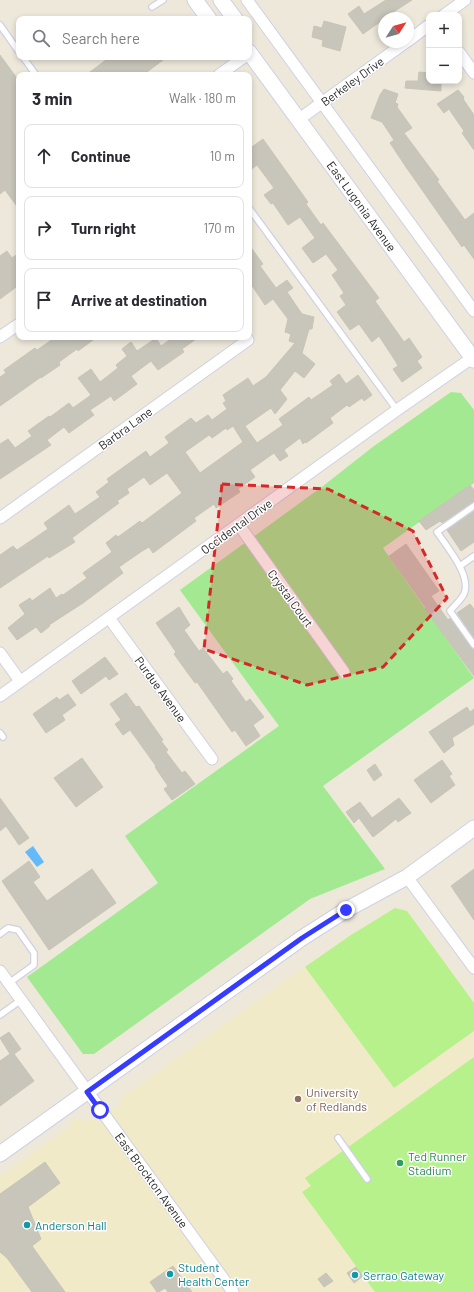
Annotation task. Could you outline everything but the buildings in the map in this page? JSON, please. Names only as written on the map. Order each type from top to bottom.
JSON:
[{"type":"street","points":[[195,0],[207,16]]},
{"type":"street","points":[[222,0],[233,16]]},
{"type":"street","points":[[247,0],[474,311]]},
{"type":"street","points":[[448,12],[464,0]]},
{"type":"street","name":"Berkeley Drive","points":[[414,36],[426,28]]},
{"type":"street","name":"Berkeley Drive","points":[[298,120],[397,48]]},
{"type":"street","points":[[462,56],[474,73]]},
{"type":"street","name":"East Lugonia Avenue","points":[[252,57],[473,359]]},
{"type":"street","points":[[223,72],[240,60]]},
{"type":"street","points":[[0,337],[16,326]]},
{"type":"street","name":"Barbra Lane","points":[[0,518],[248,340]]},
{"type":"street","name":"Occidental Drive","points":[[0,696],[397,410],[473,359]]},
{"type":"street","name":"Crystal Court","points":[[238,525],[344,672]]},
{"type":"street","name":"Purdue Avenue","points":[[109,618],[212,759]]},
{"type":"street","points":[[0,653],[20,681]]},
{"type":"street","points":[[0,1154],[325,923],[408,877],[474,828]]},
{"type":"street","points":[[408,877],[474,968]]},
{"type":"street","name":"East Brockton Avenue","points":[[0,971],[233,1292]]},
{"type":"lane","points":[[152,8],[163,0]]},
{"type":"lane","points":[[0,25],[16,48]]},
{"type":"lane","points":[[25,60],[34,72]]},
{"type":"lane","points":[[252,212],[397,410]]},
{"type":"lane","points":[[474,506],[437,532],[460,566],[465,580],[464,594],[450,611],[474,645]]},
{"type":"lane","points":[[460,566],[474,556]]},
{"type":"lane","points":[[0,934],[8,928],[18,930],[34,953],[34,965],[9,983]]},
{"type":"lane","points":[[0,1015],[21,1000]]},
{"type":"lane","points":[[338,1138],[367,1178]]},
{"type":"highlighted area","points":[[222,484],[328,489],[413,531],[447,598],[383,667],[307,685],[204,649]]},
{"type":"shaded area","name":"University of Redlands","points":[[395,908],[407,910],[474,1002],[474,1292],[0,1292],[0,1176],[69,1127],[70,1123],[76,1119],[87,1121],[121,1105],[120,1100],[122,1097],[350,935]]},
{"type":"green space","points":[[451,392],[461,393],[474,410],[474,483],[383,548],[474,678],[323,786],[385,869],[310,899],[94,1054],[83,1054],[27,977],[158,883],[125,836],[279,726],[180,590],[323,486],[374,446]]},
{"type":"green space","points":[[395,908],[407,911],[474,1003],[474,1031],[394,1088],[305,967],[351,935]]},
{"type":"green space","name":"Ted Runner Stadium","points":[[474,1057],[474,1292],[375,1292],[302,1192],[311,1186],[305,1178]]},
{"type":"water","points":[[33,846],[44,862],[37,867],[25,852]]},
{"type":"place","name":"University of Redlands","points":[[298,1099]]},
{"type":"place","name":"Ted Runner Stadium","points":[[400,1163]]},
{"type":"place","name":"Anderson Hall","points":[[27,1225]]},
{"type":"place","name":"Student Health Center","points":[[170,1274]]},
{"type":"place","name":"Serrao Gateway","points":[[355,1275]]},
{"type":"route","points":[[100,1110],[87,1092],[302,938],[346,910]]}]
